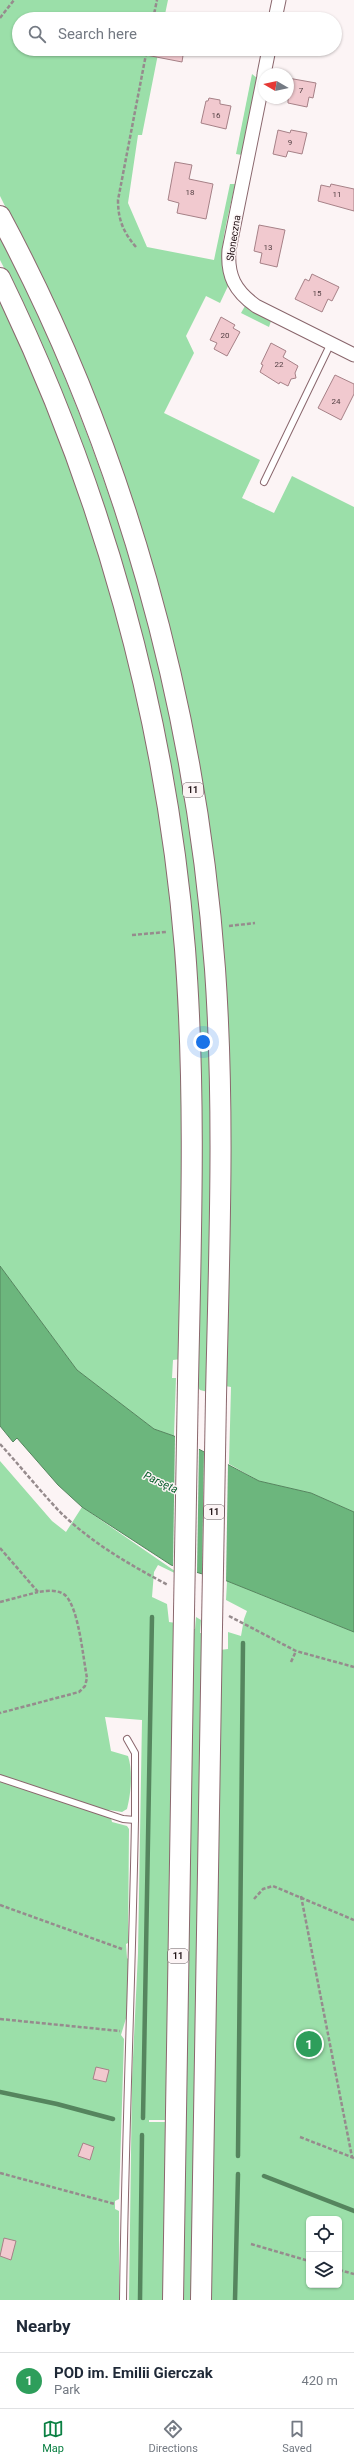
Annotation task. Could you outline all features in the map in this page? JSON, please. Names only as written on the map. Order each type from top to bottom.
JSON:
[{"type":"main road","name":"11","points":[[0,216],[50,318],[108,463],[151,596],[189,766],[203,852],[211,927],[218,1034],[220,1159],[202,2300]]},
{"type":"main road","name":"11","points":[[0,278],[40,365],[65,426],[102,534],[139,663],[165,797],[183,930],[190,1036],[192,1133],[173,2300]]},
{"type":"street","points":[[276,12],[279,0]]},
{"type":"street","name":"Słoneczna","points":[[265,68],[268,56]]},
{"type":"street","name":"Słoneczna","points":[[258,104],[229,250],[228,265],[231,278],[244,298],[256,306],[354,355]]},
{"type":"lane","points":[[264,482],[331,343]]},
{"type":"lane","points":[[123,2300],[126,2115],[133,1952],[135,1820],[135,1753],[127,1739]]},
{"type":"lane","points":[[0,1778],[122,1819],[135,1820]]},
{"type":"path","points":[[0,18],[14,0]]},
{"type":"path","points":[[154,12],[157,0]]},
{"type":"path","points":[[136,246],[126,235],[121,224],[118,200],[146,56]]},
{"type":"path","points":[[230,926],[255,923]]},
{"type":"path","points":[[132,935],[167,932]]},
{"type":"path","points":[[0,1444],[62,1514],[90,1537]]},
{"type":"path","points":[[0,1548],[38,1592]]},
{"type":"path","points":[[0,1602],[51,1590],[63,1594],[73,1604],[87,1678],[85,1686],[79,1692],[0,1713]]},
{"type":"path","points":[[268,1636],[296,1651],[354,1667]]},
{"type":"path","points":[[291,1662],[296,1651]]},
{"type":"path","points":[[254,1899],[263,1889],[273,1886],[301,1896],[354,1920]]},
{"type":"path","points":[[301,1896],[353,2157]]},
{"type":"path","points":[[0,1905],[133,1952]]},
{"type":"path","points":[[0,2019],[130,2032]]},
{"type":"path","points":[[300,2137],[353,2157]]},
{"type":"path","points":[[0,2173],[124,2206]]},
{"type":"path","points":[[250,2244],[306,2260]]},
{"type":"path","points":[[342,2271],[354,2274]]},
{"type":"shaded area","points":[[0,0],[168,0],[165,12],[12,12],[12,56],[158,56],[142,135],[138,135],[128,203],[147,247],[214,260],[230,184],[235,184],[222,249],[222,262],[228,286],[220,303],[206,296],[186,336],[194,353],[164,413],[260,460],[242,498],[274,513],[292,476],[354,507],[354,1512],[311,1493],[259,1481],[229,1464],[231,1387],[225,1386],[227,1038],[139,522],[116,453],[85,376],[50,297],[0,196]]},
{"type":"shaded area","points":[[252,74],[257,78],[242,155],[236,154]]},
{"type":"shaded area","points":[[0,235],[45,331],[85,428],[119,526],[148,626],[172,727],[190,829],[203,933],[210,1039],[212,1172],[208,1392],[200,1390],[197,1386],[166,751],[25,309],[0,260]]},
{"type":"shaded area","points":[[0,299],[17,336],[68,463],[112,594],[146,729],[158,798],[168,866],[175,933],[182,1093],[183,1199],[181,1359],[173,1360],[172,1378],[176,1378],[174,1436],[154,1429],[77,1370],[0,1266]]},
{"type":"shaded area","points":[[245,306],[271,321],[269,327],[241,313]]},
{"type":"shaded area","points":[[0,1461],[52,1521],[66,1532],[82,1507],[185,1578],[158,1565],[154,1572],[152,1597],[167,1604],[169,1622],[176,1623],[167,2120],[149,2120],[149,2122],[167,2122],[164,2300],[129,2300],[132,2079],[138,1953],[142,1720],[105,1717],[111,1751],[128,1756],[131,1775],[130,1796],[127,1809],[122,1812],[109,1810],[112,1822],[127,1826],[129,1829],[128,1943],[126,1944],[127,1958],[129,1960],[127,2015],[121,2035],[124,2039],[119,2199],[115,2201],[115,2209],[119,2211],[119,2300],[0,2300]]},
{"type":"shaded area","points":[[227,1581],[354,1632],[354,2300],[209,2300],[220,1650],[228,1649],[228,1632],[241,1636],[247,1611],[226,1600]]},
{"type":"shaded area","points":[[196,1617],[201,1620],[200,1633],[204,1633],[193,2300],[181,2300],[192,1629],[195,1629]]},
{"type":"water","name":"Parsęta","points":[[0,1266],[77,1370],[154,1429],[174,1436],[259,1481],[311,1493],[354,1512],[354,1632],[227,1581],[171,1565],[82,1507],[58,1485],[17,1438],[13,1442],[0,1426]]},
{"type":"pier","points":[[175,1435],[199,1447],[197,1574],[173,1567]]},
{"type":"pier","points":[[204,1450],[228,1462],[226,1583],[202,1576]]},
{"type":"building","points":[[151,56],[183,56],[182,62]]},
{"type":"building","points":[[294,79],[316,83],[313,98],[309,97],[307,107],[293,104],[294,104]]},
{"type":"building","points":[[209,98],[220,100],[220,104],[231,106],[226,129],[201,123],[206,101],[208,101]]},
{"type":"building","points":[[278,130],[290,133],[291,130],[307,133],[302,154],[288,151],[286,157],[273,154]]},
{"type":"building","points":[[175,162],[192,165],[189,179],[213,184],[206,219],[177,213],[179,203],[168,200]]},
{"type":"building","points":[[331,184],[354,189],[354,211],[318,201],[321,185],[330,187]]},
{"type":"building","points":[[259,225],[285,230],[277,267],[260,263],[262,253],[254,251]]},
{"type":"building","points":[[312,274],[339,287],[332,301],[328,299],[322,312],[295,299],[305,279],[309,281]]},
{"type":"building","points":[[221,317],[235,325],[233,328],[240,332],[227,356],[214,349],[217,343],[210,340]]},
{"type":"building","points":[[271,343],[286,351],[283,357],[298,366],[295,373],[296,378],[291,379],[288,386],[280,382],[279,384],[260,372],[263,365],[261,364]]},
{"type":"building","points":[[335,375],[354,384],[354,394],[341,420],[318,408]]},
{"type":"building","points":[[96,2067],[109,2070],[106,2082],[93,2079]]},
{"type":"building","points":[[83,2143],[94,2147],[90,2160],[78,2156]]},
{"type":"building","points":[[4,2238],[16,2241],[11,2260],[0,2256]]},
{"type":"waterway","points":[[143,2118],[152,1617]]},
{"type":"waterway","points":[[238,2156],[243,1643]]},
{"type":"waterway","points":[[0,2092],[57,2104],[113,2119]]},
{"type":"waterway","points":[[140,2300],[142,2135]]},
{"type":"waterway","points":[[235,2300],[238,2174]]},
{"type":"waterway","points":[[264,2176],[354,2211]]},
{"type":"place","name":"POD im. Emilii Gierczak","points":[[309,2044]]}]
